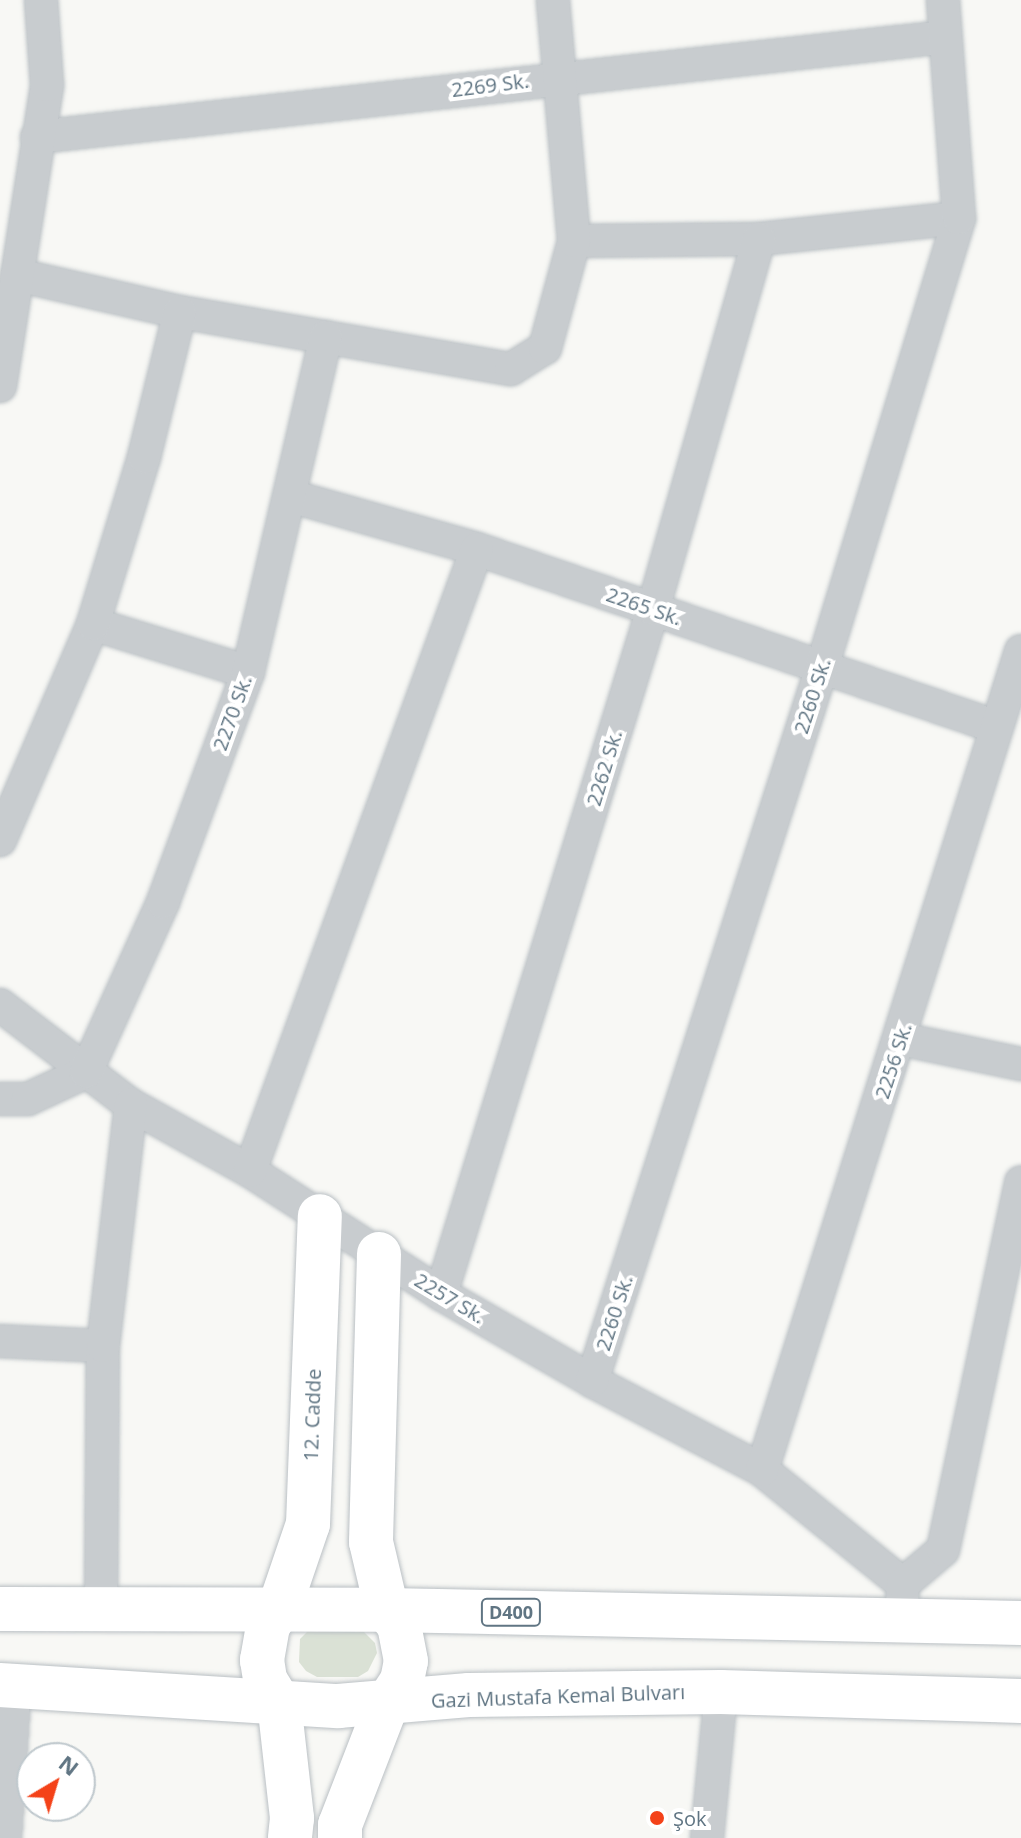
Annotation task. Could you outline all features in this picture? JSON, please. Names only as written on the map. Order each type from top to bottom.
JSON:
[{"type":"main road","name":"12. Cadde","points":[[279,1609],[308,1524],[320,1216]]},
{"type":"main road","points":[[340,1838],[340,1825],[387,1704],[402,1681],[406,1661],[399,1625],[387,1610],[371,1542],[379,1254]]},
{"type":"main road","name":"D400","points":[[0,1609],[387,1610],[902,1602],[1021,1623]]},
{"type":"main road","points":[[279,1609],[268,1626],[262,1660],[265,1680],[279,1702],[292,1818],[290,1838]]},
{"type":"main road","name":"Gazi Mustafa Kemal Bulvarı","points":[[8,1685],[338,1706],[469,1695],[721,1692],[1021,1701]]},
{"type":"street","points":[[0,386],[3,350],[47,85],[41,0]]},
{"type":"street","points":[[17,275],[180,312],[511,369],[545,348],[574,241],[553,0]]},
{"type":"street","name":"2260 Sk.","points":[[592,1381],[822,667],[959,218],[943,0]]},
{"type":"street","name":"2269 Sk.","points":[[37,137],[559,77],[944,37]]},
{"type":"street","points":[[574,241],[759,239],[959,218]]},
{"type":"street","name":"2262 Sk.","points":[[441,1294],[653,609],[759,239]]},
{"type":"street","points":[[0,840],[93,624],[144,457],[180,312]]},
{"type":"street","name":"2270 Sk.","points":[[86,1072],[163,902],[248,672],[326,337]]},
{"type":"street","name":"2265 Sk.","points":[[290,496],[477,549],[994,726]]},
{"type":"street","points":[[250,1171],[477,549]]},
{"type":"street","points":[[93,624],[248,672]]},
{"type":"street","name":"2256 Sk.","points":[[762,1470],[901,1039],[994,726],[1021,651]]},
{"type":"street","name":"2257 Sk.","points":[[0,1005],[131,1105],[250,1171],[441,1294],[592,1381],[762,1470],[902,1602]]},
{"type":"street","points":[[901,1039],[1021,1064]]},
{"type":"street","points":[[0,1099],[28,1099],[86,1072]]},
{"type":"street","points":[[101,1609],[103,1346],[131,1105]]},
{"type":"street","points":[[902,1602],[943,1550],[1021,1182]]},
{"type":"street","points":[[0,1341],[103,1346]]},
{"type":"street","points":[[5,1838],[8,1685]]},
{"type":"street","points":[[707,1838],[721,1692]]},
{"type":"shaded area","points":[[361,1629],[375,1643],[377,1653],[368,1671],[358,1677],[317,1677],[306,1671],[299,1662],[300,1639],[309,1630]]},
{"type":"place","name":"Şok","points":[[657,1818]]}]
